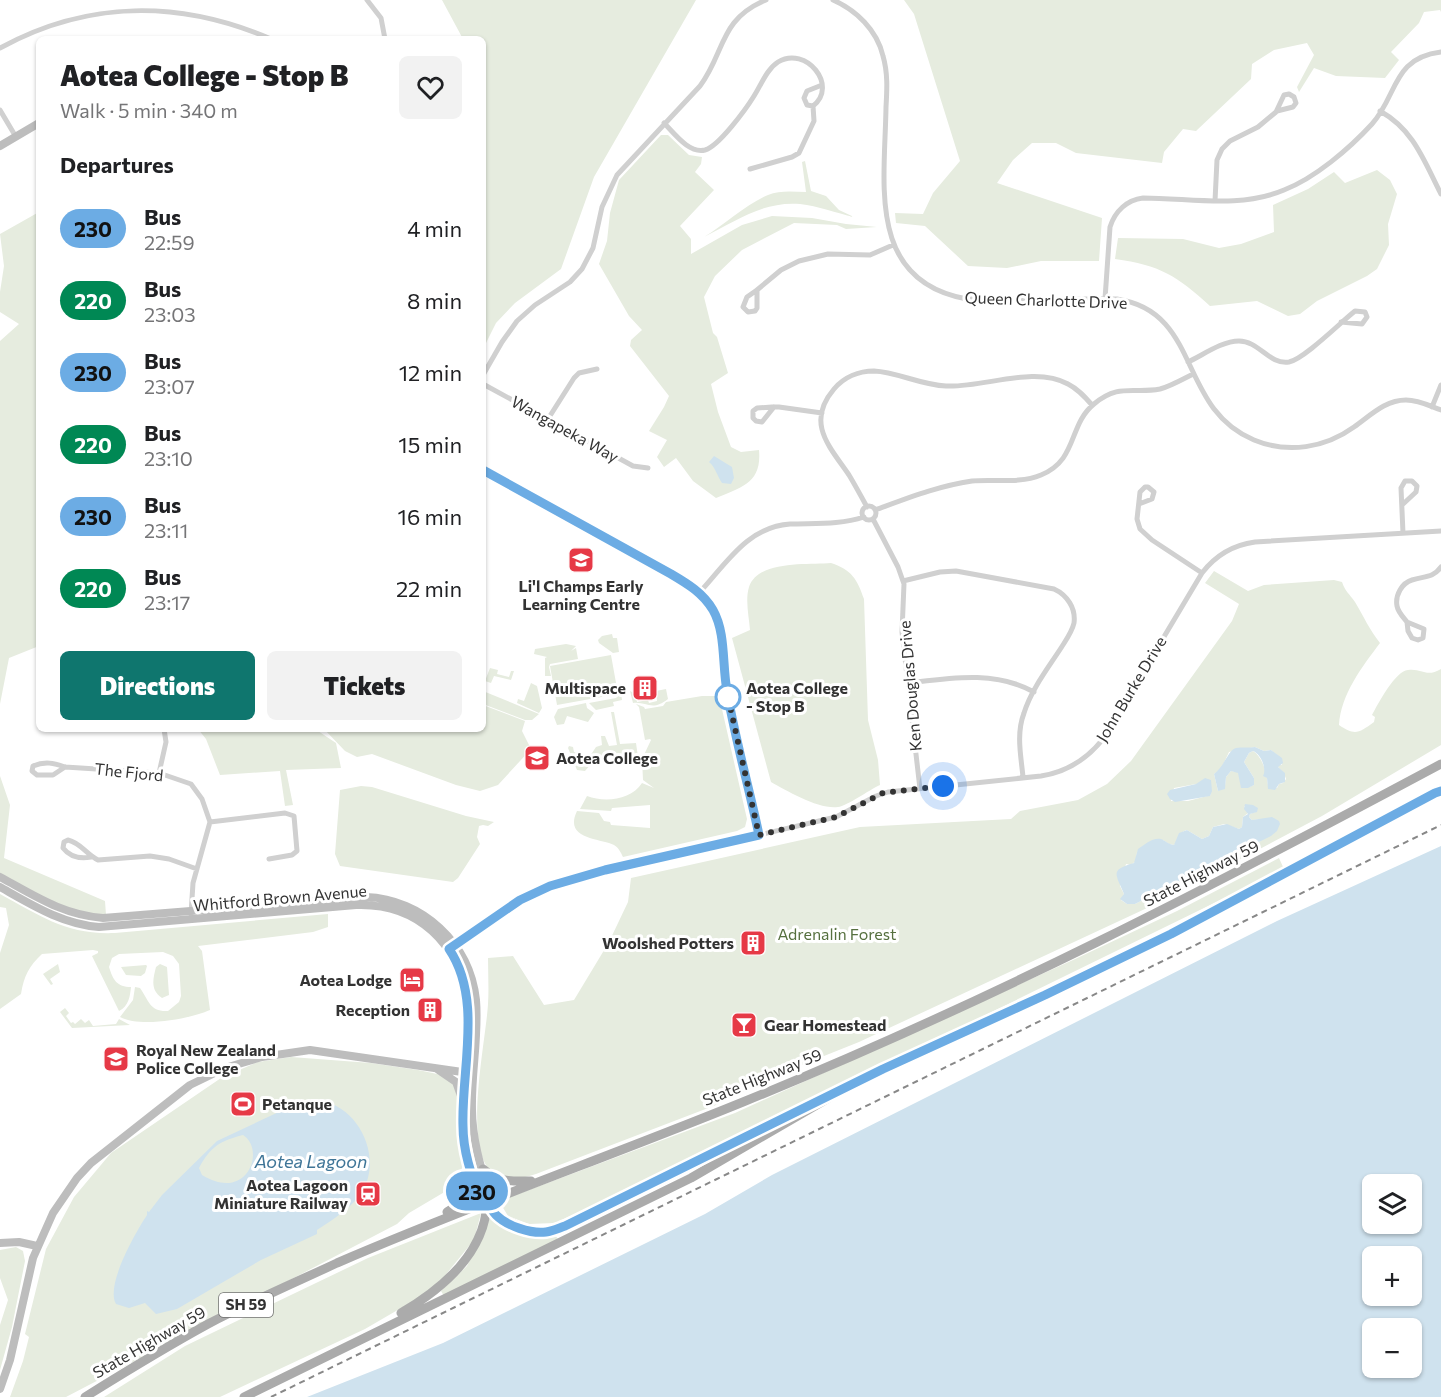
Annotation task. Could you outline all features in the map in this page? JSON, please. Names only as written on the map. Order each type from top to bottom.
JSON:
[{"type":"main road","name":"State Highway 59","points":[[85,1397],[210,1323],[278,1290],[416,1229],[743,1102],[909,1032],[1149,917],[1441,764]]},
{"type":"main road","points":[[488,1202],[494,1214],[523,1228],[547,1232],[565,1226],[865,1078],[1171,934],[1439,791]]},
{"type":"main road","points":[[244,1397],[691,1178],[865,1078]]},
{"type":"main road","points":[[416,1229],[461,1202],[469,1185],[468,1164]]},
{"type":"main road","points":[[483,1169],[503,1181],[538,1181]]},
{"type":"main road","points":[[376,1332],[431,1294],[464,1262],[487,1215],[488,1202]]},
{"type":"street","points":[[367,0],[381,18],[384,36]]},
{"type":"street","points":[[486,370],[517,321],[535,305],[570,282],[582,270],[593,248],[602,207],[612,182],[623,166],[704,81],[732,26],[759,1],[766,0]]},
{"type":"street","name":"Queen Charlotte Drive","points":[[832,0],[853,11],[879,43],[887,82],[885,211],[888,231],[893,245],[904,262],[922,281],[939,291],[956,297],[979,300],[1104,299],[1129,301],[1153,312],[1169,327],[1206,400],[1224,421],[1248,437],[1278,447],[1303,447],[1333,439],[1382,407],[1398,401],[1414,401],[1441,410]]},
{"type":"street","points":[[0,48],[43,24],[81,11],[106,6]]},
{"type":"street","points":[[195,9],[244,25],[265,36]]},
{"type":"street","points":[[1104,299],[1112,222],[1117,212],[1132,201],[1149,198],[1215,201],[1255,199],[1296,185],[1323,168],[1372,123],[1407,66],[1420,58],[1441,52]]},
{"type":"street","points":[[664,123],[692,149],[698,151],[707,149],[743,112],[770,70],[778,62],[790,58],[806,61],[818,72],[822,85],[819,99],[813,106],[814,121],[799,153],[792,158],[750,169]]},
{"type":"street","points":[[813,106],[805,102],[806,94],[811,89],[822,85]]},
{"type":"street","points":[[0,110],[16,137]]},
{"type":"street","points":[[1215,201],[1216,167],[1222,149],[1230,141],[1258,127],[1278,111]]},
{"type":"street","points":[[1380,111],[1393,118],[1407,131],[1441,194]]},
{"type":"street","points":[[0,146],[36,125]]},
{"type":"street","points":[[757,290],[781,270],[799,261],[838,254],[870,255],[893,245]]},
{"type":"street","points":[[1188,362],[1225,344],[1242,341],[1277,361],[1290,362],[1301,356],[1341,322]]},
{"type":"street","points":[[548,419],[574,378],[579,373],[597,369]]},
{"type":"street","points":[[867,507],[848,474],[825,442],[822,429],[822,414],[830,393],[841,382],[856,374],[872,371],[922,383],[951,387],[1051,377],[1074,387],[1092,405]]},
{"type":"street","points":[[875,510],[907,497],[950,485],[975,481],[1030,479],[1047,472],[1055,467],[1067,453],[1080,421],[1092,405],[1116,392],[1160,388],[1193,374]]},
{"type":"street","name":"Wangapeka Way","points":[[486,386],[633,466],[648,468]]},
{"type":"street","points":[[1432,407],[1441,386]]},
{"type":"street","points":[[774,407],[822,414]]},
{"type":"street","points":[[452,947],[520,900],[550,886],[605,870],[759,835],[727,693],[719,625],[713,610],[699,593],[671,574],[486,472]]},
{"type":"street","points":[[1138,504],[1138,524],[1144,535],[1202,573]]},
{"type":"street","points":[[1402,505],[1403,533]]},
{"type":"street","points":[[699,593],[740,546],[760,532],[779,526],[839,523],[864,517],[868,520],[873,519],[876,516],[873,507],[867,507],[863,511],[864,517]]},
{"type":"street","name":"Ken Douglas Drive","points":[[873,519],[903,581],[902,632],[920,789]]},
{"type":"street","name":"John Burke Drive","points":[[759,835],[836,817],[883,793],[1047,775],[1065,770],[1097,746],[1202,573],[1220,555],[1248,543],[1441,531]]},
{"type":"street","points":[[1407,622],[1397,606],[1398,593],[1403,585],[1411,580],[1428,578],[1436,574],[1441,567]]},
{"type":"street","points":[[903,581],[940,572],[956,571],[1044,587],[1062,593],[1072,606],[1073,626],[1025,709],[1019,741],[1023,777]]},
{"type":"street","points":[[908,683],[974,676],[1021,686],[1034,692]]},
{"type":"street","points":[[159,773],[166,742],[164,732]]},
{"type":"street","name":"The Fjord","points":[[65,767],[53,774],[37,775],[32,771],[33,766],[53,763],[65,767],[159,773],[191,784],[202,799],[210,822]]},
{"type":"street","points":[[191,916],[193,883],[210,822],[285,813],[294,816],[297,851],[292,855],[269,859]]},
{"type":"street","points":[[91,857],[78,843],[68,840],[64,842],[63,848],[75,857],[91,857],[107,861],[135,857],[159,857],[197,869]]},
{"type":"street","name":"Whitford Brown Avenue","points":[[0,877],[57,908],[81,915],[111,918],[191,916],[378,905],[415,918],[452,947],[463,977],[473,1128],[489,1195],[488,1202],[480,1198],[468,1164],[463,1126],[469,1073]]},
{"type":"street","name":"Whitford Brown Avenue","points":[[0,887],[57,917],[83,925],[108,927],[191,916]]},
{"type":"street","points":[[0,1389],[10,1360],[37,1246],[57,1206],[87,1167],[174,1095],[207,1075],[262,1057],[310,1050],[469,1073]]},
{"type":"street","points":[[430,1066],[440,1070],[456,1082],[460,1089],[463,1126]]},
{"type":"street","points":[[0,1243],[20,1242],[37,1246]]},
{"type":"green space","points":[[442,0],[696,0],[594,177],[561,269],[515,303],[496,323],[486,343],[486,36],[461,36]]},
{"type":"green space","points":[[904,0],[1441,0],[1441,12],[1440,10],[1424,12],[1419,23],[1391,52],[1399,60],[1385,78],[1336,76],[1314,68],[1299,92],[1297,87],[1314,55],[1307,43],[1274,50],[1252,64],[1251,79],[1196,131],[1183,129],[1164,152],[1162,163],[1076,153],[1056,143],[1032,143],[1013,160],[997,183],[1102,218],[1099,261],[1041,261],[1007,268],[968,266],[925,226],[896,223],[895,213],[923,214],[933,193],[960,161],[914,14]]},
{"type":"green space","points":[[661,135],[668,135],[689,155],[702,157],[701,164],[695,172],[714,190],[680,226],[691,239],[691,254],[742,225],[772,216],[812,218],[877,227],[846,229],[837,225],[794,223],[742,250],[715,276],[704,297],[713,333],[717,337],[728,373],[711,384],[718,412],[731,447],[741,452],[759,450],[759,461],[754,477],[742,487],[716,498],[693,481],[676,458],[664,467],[657,457],[667,440],[649,431],[669,396],[630,346],[631,340],[642,330],[629,316],[599,264],[607,241],[610,213],[619,180]]},
{"type":"green space","points":[[805,161],[811,191],[826,196],[839,210],[854,217],[807,205],[787,204],[750,213],[704,237],[752,203],[768,195],[782,192],[806,192],[802,162]]},
{"type":"green space","points":[[1377,170],[1390,180],[1397,194],[1388,224],[1389,245],[1377,269],[1317,301],[1300,314],[1288,316],[1257,301],[1210,306],[1188,287],[1167,274],[1144,265],[1115,259],[1118,238],[1183,239],[1219,248],[1241,244],[1274,232],[1273,205],[1308,189],[1334,172],[1345,183]]},
{"type":"green space","points":[[36,214],[36,647],[9,658],[0,704],[0,341],[19,324],[0,312],[4,266],[0,234]]},
{"type":"green space","points":[[831,563],[853,576],[864,599],[868,720],[878,760],[880,785],[838,807],[822,806],[771,782],[732,638],[750,630],[747,597],[754,578],[773,568],[797,564]]},
{"type":"green space","name":"Adrenalin Forest","points":[[1214,571],[1248,591],[1264,585],[1334,580],[1342,582],[1380,643],[1348,692],[1339,725],[1349,731],[1357,732],[1374,722],[1375,717],[1372,715],[1378,703],[1392,682],[1403,672],[1413,670],[1431,673],[1441,669],[1441,745],[1322,816],[1160,902],[859,1042],[789,1070],[716,1105],[536,1174],[505,1178],[489,1169],[482,1155],[477,1114],[488,1004],[488,958],[513,956],[544,1005],[574,1000],[609,942],[628,902],[631,878],[860,827],[1011,819],[1020,811],[1078,800],[1107,784],[1131,761],[1232,621],[1239,604],[1205,583]],"holes":[[[1255,747],[1264,751],[1271,750],[1279,757],[1282,765],[1278,767],[1286,779],[1283,783],[1277,788],[1268,786],[1262,762],[1253,751],[1249,753],[1244,762],[1254,778],[1254,785],[1249,787],[1240,783],[1241,778],[1238,772],[1231,771],[1226,777],[1225,786],[1218,791],[1214,774],[1221,769],[1229,752]],[[1196,784],[1211,795],[1188,801],[1171,801],[1174,788]],[[1244,806],[1255,812],[1250,814],[1249,817],[1252,820],[1266,819],[1260,842],[1135,904],[1127,904],[1121,900],[1124,894],[1120,886],[1126,864],[1131,865],[1136,861],[1137,852],[1163,840],[1174,845],[1180,834],[1187,830],[1202,839],[1209,836],[1213,827],[1224,824],[1239,829],[1242,827],[1243,817],[1248,813]]]},
{"type":"green space","points":[[612,634],[613,638],[617,638],[619,652],[613,653],[599,643],[598,640],[602,636]]},
{"type":"green space","points":[[566,644],[576,646],[571,651],[576,648],[578,659],[550,664],[551,676],[545,676],[545,658],[547,657],[534,654],[535,649]]},
{"type":"green space","points":[[611,655],[618,694],[557,705],[550,666]]},
{"type":"green space","points":[[490,668],[498,670],[497,674],[509,677],[511,671],[514,671],[511,680],[494,676],[491,683],[486,681]]},
{"type":"green space","points":[[531,683],[537,686],[542,708],[539,713],[517,703],[518,699],[524,701]]},
{"type":"green space","points":[[666,689],[668,699],[658,705],[633,703],[630,691],[636,694],[637,702],[648,700],[649,703],[657,701],[656,691]]},
{"type":"green space","points":[[486,692],[539,714],[532,720],[525,720],[486,705]]},
{"type":"green space","points":[[621,693],[622,700],[613,702],[614,706],[596,710],[589,703],[616,698]]},
{"type":"green space","points":[[702,696],[719,696],[747,819],[745,827],[737,831],[623,857],[614,845],[579,833],[575,828],[574,820],[577,811],[599,813],[604,821],[610,822],[611,825],[650,828],[650,805],[612,808],[611,811],[580,809],[587,796],[602,799],[617,798],[631,793],[642,783],[654,788],[643,780],[642,759],[651,740],[645,740],[639,707],[636,704],[645,709],[663,706],[666,702]]},
{"type":"green space","points":[[586,703],[587,708],[594,713],[588,722],[567,716],[564,724],[557,725],[554,717],[558,709]]},
{"type":"green space","points":[[486,706],[525,721],[522,731],[531,749],[498,785],[480,791],[456,785],[372,754],[357,757],[345,751],[327,732],[486,732]]},
{"type":"green space","points":[[611,712],[614,712],[620,744],[636,743],[638,757],[610,757],[590,765],[585,771],[577,770],[569,746],[573,747],[574,752],[590,756],[596,747],[602,745],[601,736],[605,736],[609,746],[617,745]]},
{"type":"green space","points":[[200,732],[320,732],[336,743],[341,768],[286,770],[293,805],[285,806],[280,771],[220,775],[206,739]]},
{"type":"green space","points":[[0,776],[10,805],[4,858],[105,901],[106,915],[64,906],[0,874]]},
{"type":"green space","points":[[361,786],[372,787],[466,816],[494,822],[488,826],[479,826],[477,837],[480,844],[453,882],[340,866],[335,854],[340,790]]},
{"type":"green space","points":[[1279,858],[1284,869],[636,1186],[555,1223],[529,1224],[508,1216],[499,1201],[735,1113],[1073,960],[1177,911]]},
{"type":"green space","points":[[0,894],[41,917],[82,931],[98,933],[328,914],[328,927],[313,932],[198,946],[202,951],[210,1010],[190,1016],[152,1022],[140,1022],[120,1017],[133,1000],[135,987],[140,988],[157,1010],[168,1011],[179,1002],[181,996],[179,964],[173,956],[163,952],[119,954],[112,958],[109,967],[114,979],[122,986],[131,987],[127,1004],[119,1011],[92,956],[98,951],[93,950],[42,954],[28,972],[21,994],[0,1009],[0,953],[9,925],[6,908],[0,907]]},
{"type":"green space","points":[[58,964],[60,972],[50,979],[53,984],[51,985],[43,974]]},
{"type":"green space","points":[[160,964],[167,967],[169,995],[162,998],[153,984],[156,967]]},
{"type":"green space","points":[[146,965],[145,973],[141,976],[126,975],[121,967]]},
{"type":"green space","points":[[65,1008],[69,1013],[66,1016],[71,1023],[75,1024],[81,1019],[85,1023],[89,1020],[93,1026],[116,1024],[119,1019],[130,1025],[72,1028],[60,1012]]},
{"type":"green space","name":"Aotea Lagoon","points":[[291,1057],[371,1063],[418,1070],[442,1075],[454,1082],[459,1099],[463,1166],[453,1187],[409,1213],[397,1224],[66,1397],[10,1397],[29,1337],[25,1334],[46,1249],[74,1197],[111,1153],[221,1078],[258,1062]]},
{"type":"green space","points":[[481,1213],[474,1240],[443,1278],[420,1297],[365,1329],[220,1397],[104,1397],[185,1346],[368,1258]]},
{"type":"green space","points":[[491,1216],[513,1231],[535,1238],[555,1235],[558,1239],[444,1296],[441,1291],[467,1266]]},
{"type":"green space","points":[[16,1247],[23,1251],[25,1261],[12,1327],[0,1370],[0,1325],[8,1300],[0,1278],[0,1250]]},
{"type":"water","points":[[714,456],[732,467],[734,478],[731,484],[722,483],[709,462]]},
{"type":"water","points":[[1255,747],[1264,751],[1271,750],[1282,758],[1283,763],[1278,767],[1285,773],[1285,782],[1279,784],[1275,790],[1268,789],[1267,778],[1263,776],[1262,762],[1253,751],[1249,753],[1244,762],[1254,778],[1254,785],[1241,788],[1238,773],[1231,771],[1226,777],[1225,789],[1218,791],[1214,774],[1233,749]]},
{"type":"water","points":[[1205,778],[1211,780],[1210,796],[1175,802],[1167,794],[1170,790],[1196,784]]},
{"type":"water","points":[[1245,804],[1258,808],[1257,812],[1250,814],[1249,817],[1252,820],[1272,817],[1279,821],[1277,831],[1135,904],[1127,904],[1120,899],[1124,894],[1117,877],[1118,871],[1134,863],[1138,849],[1155,839],[1161,839],[1174,845],[1179,833],[1187,830],[1202,839],[1209,836],[1213,827],[1227,824],[1239,829],[1242,827],[1243,817],[1248,814],[1244,809]]},
{"type":"water","points":[[1441,846],[1441,1397],[307,1397],[443,1343],[705,1214],[772,1175],[1277,921]]},
{"type":"water","name":"Aotea Lagoon","points":[[322,1101],[335,1105],[356,1123],[364,1135],[370,1163],[363,1190],[354,1202],[317,1230],[317,1234],[261,1260],[177,1309],[156,1314],[145,1303],[129,1308],[116,1304],[114,1295],[118,1272],[147,1211],[149,1212],[162,1195],[217,1141],[283,1110]],"holes":[[[243,1135],[250,1142],[253,1151],[252,1161],[248,1171],[241,1178],[231,1183],[218,1182],[202,1175],[199,1168],[212,1149]]]},
{"type":"railway","points":[[271,1397],[1441,825]]},
{"type":"bus line","name":"230","points":[[486,472],[671,574],[703,596],[713,610],[719,625],[727,693],[759,835],[605,870],[550,886],[520,900],[449,949],[463,977],[466,996],[463,1126],[465,1152],[480,1198],[488,1202],[494,1214],[510,1224],[537,1232],[547,1232],[565,1226],[883,1069],[1036,999],[1189,925],[1441,791]]},
{"type":"place","name":"Li'l Champs Early Learning Centre","points":[[581,560]]},
{"type":"place","name":"Multispace","points":[[645,688]]},
{"type":"place","name":"Aotea College - Stop B","points":[[728,697]]},
{"type":"place","name":"Aotea College","points":[[537,758]]},
{"type":"place","name":"Woolshed Potters","points":[[753,943]]},
{"type":"place","name":"Aotea Lodge","points":[[412,980]]},
{"type":"place","name":"Reception","points":[[430,1010]]},
{"type":"place","name":"Gear Homestead","points":[[744,1025]]},
{"type":"place","name":"Royal New Zealand Police College","points":[[116,1059]]},
{"type":"place","name":"Petanque","points":[[243,1104]]},
{"type":"place","name":"Aotea Lagoon Miniature Railway","points":[[368,1194]]},
{"type":"route","points":[[728,697],[727,693],[759,835],[836,817],[883,793],[943,786]]}]
